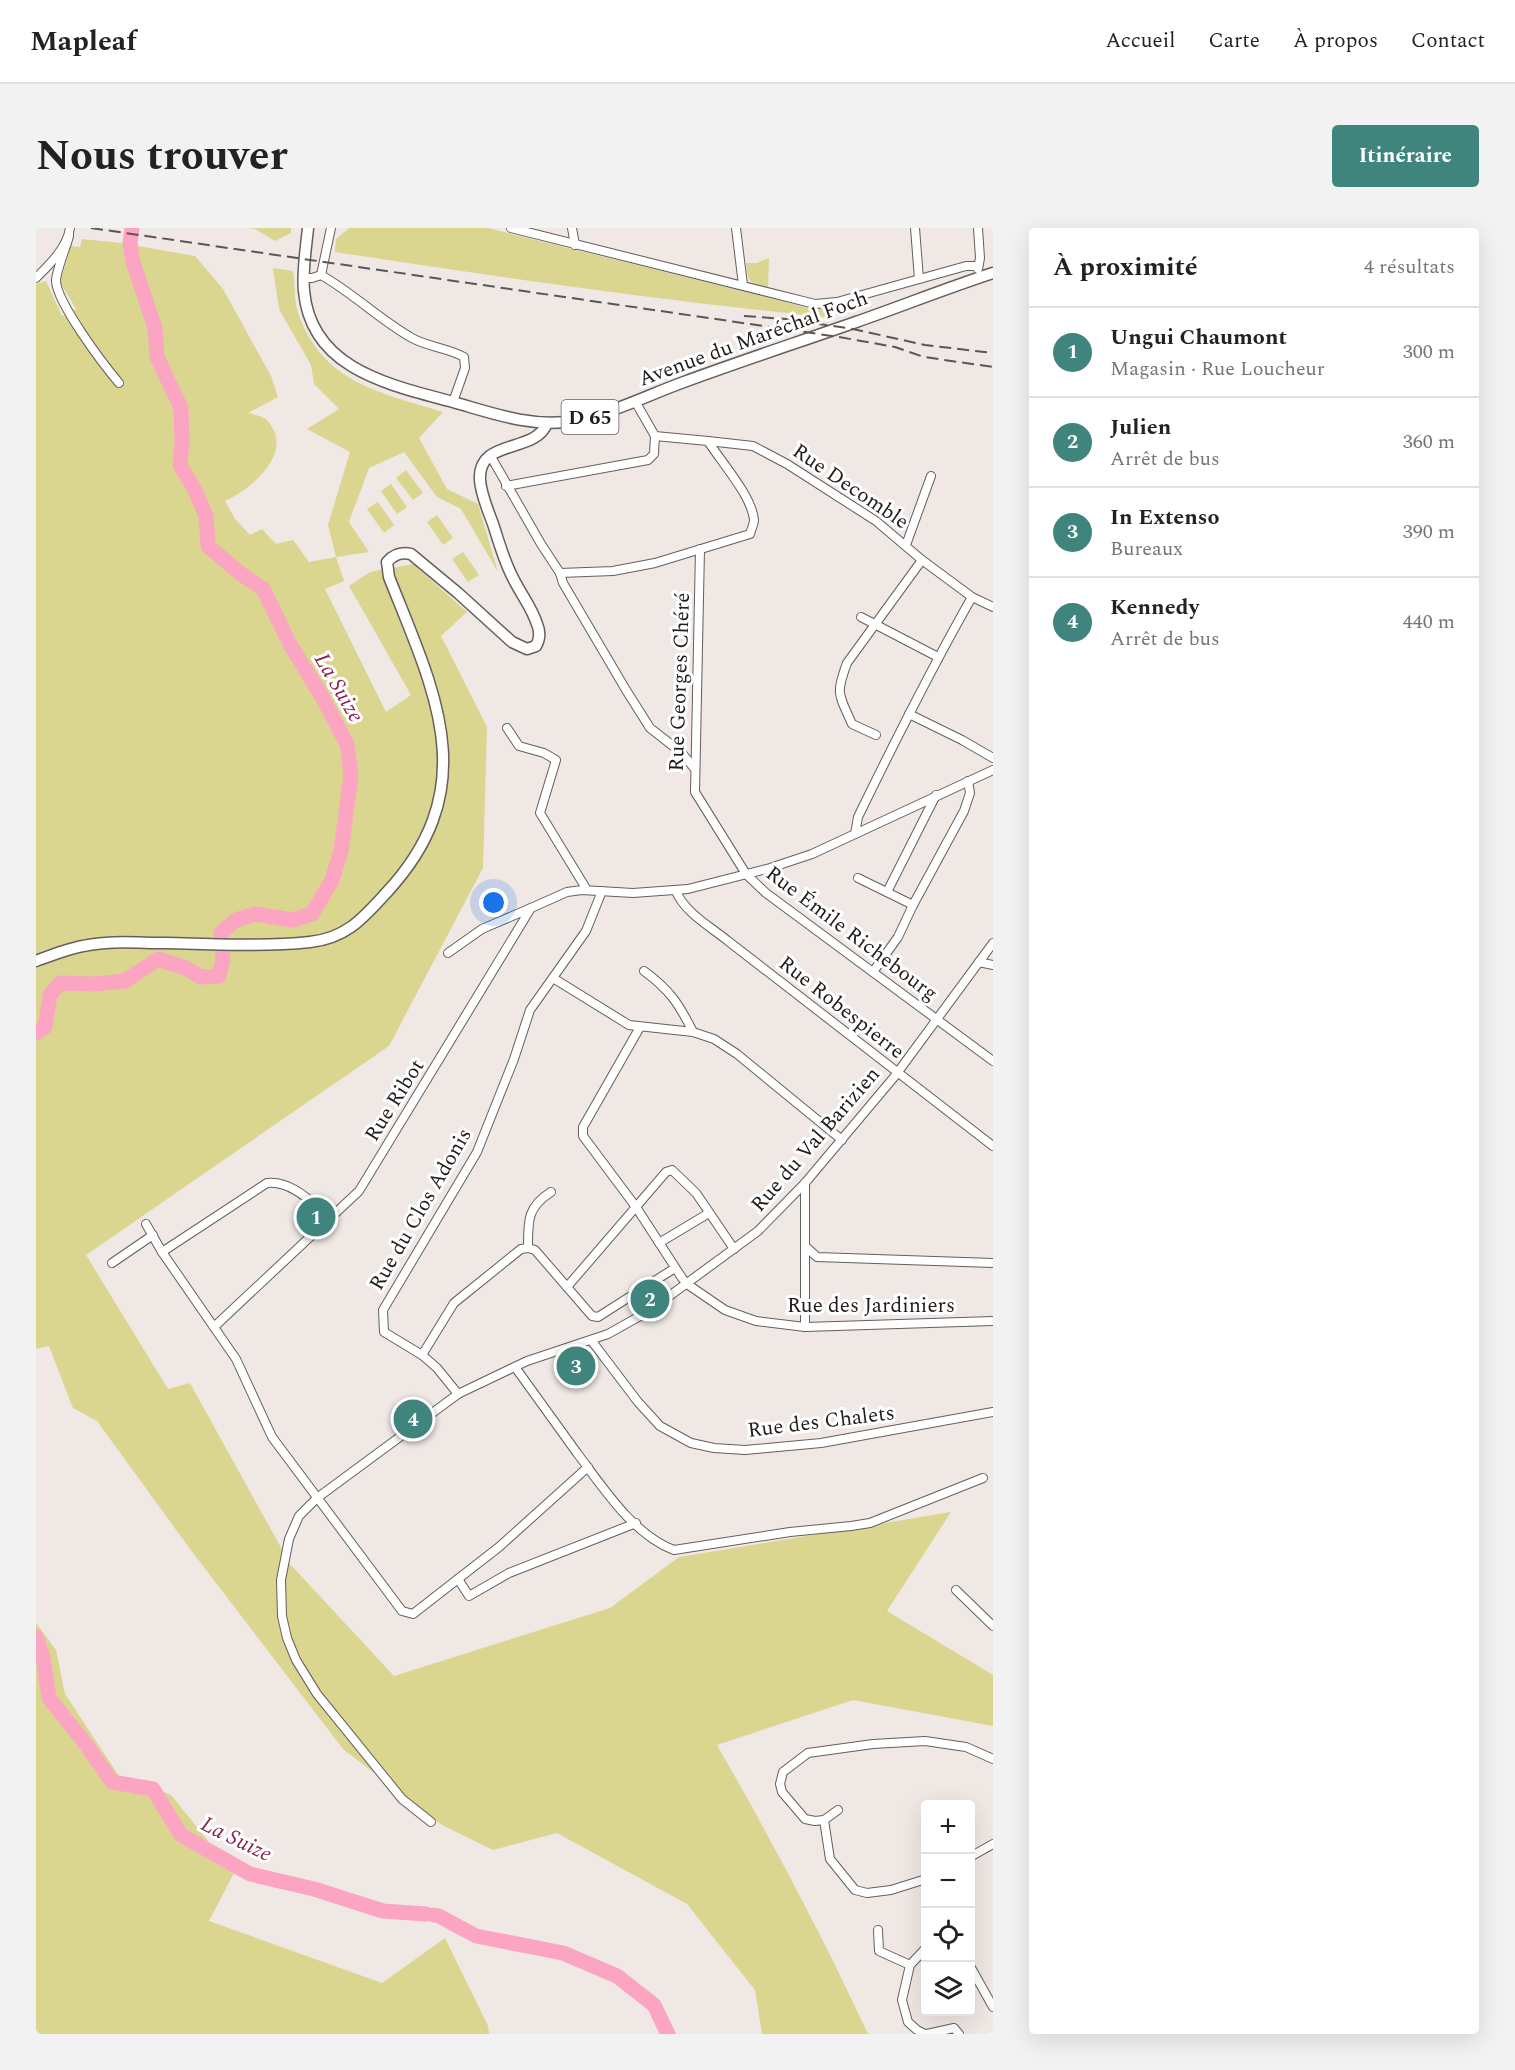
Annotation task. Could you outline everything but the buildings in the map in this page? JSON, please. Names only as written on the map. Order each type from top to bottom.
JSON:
[{"type":"main road","name":"Avenue du Maréchal Foch","points":[[308,228],[303,278],[304,299],[310,316],[325,343],[337,356],[378,381],[505,417],[547,423],[585,418],[979,271],[993,273]]},
{"type":"main road","points":[[36,961],[61,951],[86,945],[118,942],[222,944],[310,942],[351,929],[395,884],[423,842],[438,805],[444,776],[442,731],[438,710],[429,677],[388,577],[387,562],[391,557],[404,552],[418,558],[517,645],[527,649],[532,648],[538,642],[537,622],[507,566],[482,492],[480,469],[490,454],[533,438],[543,431],[547,423]]},
{"type":"street","points":[[321,275],[331,228]]},
{"type":"street","points":[[511,228],[804,302],[822,304],[837,302],[966,266],[979,271],[978,228]]},
{"type":"street","points":[[572,228],[575,245]]},
{"type":"street","points":[[736,228],[743,285]]},
{"type":"street","points":[[915,228],[919,279]]},
{"type":"street","points":[[36,278],[57,256],[70,232]]},
{"type":"street","points":[[70,232],[56,284],[60,296],[93,348],[119,383]]},
{"type":"street","points":[[303,278],[321,275],[339,285],[353,298],[411,338],[464,357],[465,368],[453,402]]},
{"type":"street","points":[[506,486],[648,460],[654,454],[656,436],[634,401]]},
{"type":"street","name":"Rue Decomble","points":[[656,436],[746,444],[767,452],[876,521],[922,560],[972,597],[993,607]]},
{"type":"street","points":[[560,573],[613,571],[655,563],[750,534],[754,521],[744,492],[722,464],[708,441]]},
{"type":"street","points":[[490,454],[506,486],[560,573],[563,583],[650,728],[682,753],[694,768]]},
{"type":"street","points":[[906,545],[932,476]]},
{"type":"street","name":"Rue Georges Chéré","points":[[700,549],[694,792],[746,874]]},
{"type":"street","points":[[876,735],[852,724],[838,693],[847,663],[922,560]]},
{"type":"street","points":[[855,834],[858,817],[938,657],[972,597]]},
{"type":"street","points":[[861,617],[938,657]]},
{"type":"street","points":[[909,714],[993,758]]},
{"type":"street","points":[[507,728],[519,746],[544,753],[556,760],[540,813],[587,890]]},
{"type":"street","points":[[448,953],[482,928],[567,892],[587,890],[633,893],[676,891],[701,887],[812,854],[993,770]]},
{"type":"street","points":[[873,972],[898,937],[964,811],[970,794],[968,781]]},
{"type":"street","points":[[887,892],[936,795]]},
{"type":"street","name":"Rue Émile Richebourg","points":[[746,874],[766,893],[993,1061]]},
{"type":"street","points":[[858,878],[913,905]]},
{"type":"street","name":"Rue du Clos Adonis","points":[[458,1394],[437,1368],[384,1332],[383,1310],[477,1152],[514,1059],[530,1010],[586,931],[602,891]]},
{"type":"street","name":"Rue Robespierre","points":[[676,891],[679,898],[699,918],[993,1146]]},
{"type":"street","name":"Rue Ribot","points":[[214,1327],[359,1191],[531,908]]},
{"type":"street","name":"Rue du Val Barizien","points":[[431,1822],[402,1799],[316,1694],[296,1660],[287,1638],[282,1616],[281,1580],[289,1539],[298,1516],[317,1498],[458,1394],[527,1361],[608,1334],[649,1311],[758,1231],[805,1183],[897,1073],[993,943]]},
{"type":"street","points":[[979,962],[993,965]]},
{"type":"street","points":[[644,970],[666,988],[683,1011],[693,1032]]},
{"type":"street","points":[[553,978],[616,1018],[640,1027],[693,1032],[714,1039],[737,1054],[842,1140]]},
{"type":"street","name":"Rue des Jardiniers","points":[[640,1027],[583,1127],[583,1136],[636,1207],[687,1284],[725,1310],[756,1321],[805,1327],[993,1322]]},
{"type":"street","points":[[567,1287],[666,1172],[672,1170],[696,1193],[734,1249]]},
{"type":"street","points":[[162,1252],[267,1183],[286,1184],[331,1218]]},
{"type":"street","points":[[805,1183],[805,1327]]},
{"type":"street","points":[[528,1248],[531,1210],[539,1199],[550,1192]]},
{"type":"street","points":[[659,1243],[709,1213]]},
{"type":"street","points":[[146,1224],[162,1252],[236,1359],[272,1437],[402,1611],[413,1614],[499,1547],[588,1467]]},
{"type":"street","points":[[112,1263],[153,1235]]},
{"type":"street","points":[[805,1246],[817,1257],[993,1263]]},
{"type":"street","points":[[422,1356],[454,1303],[521,1249],[535,1250],[592,1316],[597,1317],[675,1268]]},
{"type":"street","name":"Rue des Chalets","points":[[591,1340],[638,1402],[660,1425],[691,1443],[714,1448],[746,1450],[821,1443],[993,1412]]},
{"type":"street","points":[[515,1367],[611,1498],[636,1524],[661,1545],[674,1550],[870,1522],[982,1478]]},
{"type":"street","points":[[458,1579],[469,1596],[509,1573],[636,1524]]},
{"type":"street","points":[[956,1590],[993,1626]]},
{"type":"street","points":[[838,1810],[824,1820],[805,1819],[782,1792],[780,1784],[783,1772],[808,1753],[873,1744],[925,1741],[966,1747],[993,1759]]},
{"type":"street","points":[[824,1820],[830,1858],[855,1890],[867,1893],[891,1890],[921,1882]]},
{"type":"street","points":[[975,1854],[993,1844]]},
{"type":"street","points":[[878,1930],[879,1951],[910,1965]]},
{"type":"street","points":[[921,1953],[910,1965],[902,2000],[908,2022],[926,2034],[954,2028],[959,2034]]},
{"type":"street","points":[[975,1975],[993,2007]]},
{"type":"shaded area","points":[[248,228],[291,228],[291,233],[275,241],[255,229]]},
{"type":"shaded area","points":[[349,228],[488,228],[809,308],[826,309],[826,317],[580,288],[335,252],[336,239]]},
{"type":"shaded area","points":[[82,239],[121,243],[195,256],[223,289],[271,376],[278,397],[248,413],[268,421],[277,442],[275,452],[263,473],[244,490],[225,501],[235,519],[250,535],[262,529],[276,544],[293,540],[309,562],[336,557],[344,581],[325,589],[386,712],[411,695],[349,586],[370,572],[413,564],[467,612],[441,636],[487,727],[483,868],[389,1046],[86,1255],[168,1389],[190,1383],[290,1564],[394,1676],[610,1608],[679,1557],[951,1512],[887,1611],[993,1675],[993,1726],[853,1700],[717,1745],[796,1888],[868,2034],[762,2034],[755,1990],[687,1904],[557,1833],[493,1850],[442,1825],[343,1749],[190,1549],[97,1421],[73,1408],[49,1346],[36,1349],[36,284],[46,281],[62,316],[76,309],[60,282],[71,246],[80,247]]},
{"type":"shaded area","points":[[769,258],[768,287],[751,281],[746,263],[757,263]]},
{"type":"shaded area","points":[[273,268],[293,271],[298,313],[309,337],[322,355],[338,370],[376,390],[443,412],[419,438],[447,489],[478,504],[498,572],[461,509],[437,497],[404,452],[369,468],[349,522],[369,552],[336,557],[328,525],[350,452],[307,429],[339,409],[314,384],[311,365],[279,309]]},
{"type":"shaded area","points":[[406,470],[423,493],[413,500],[396,478]]},
{"type":"shaded area","points":[[391,484],[407,507],[397,514],[381,491]]},
{"type":"shaded area","points":[[378,502],[394,525],[384,533],[367,509]]},
{"type":"shaded area","points":[[437,515],[453,538],[443,545],[427,522]]},
{"type":"shaded area","points":[[463,552],[479,575],[468,582],[452,559]]},
{"type":"shaded area","points":[[36,1623],[56,1650],[65,1694],[119,1776],[171,1795],[234,1873],[209,1921],[382,1983],[445,1938],[488,2026],[489,2034],[36,2034]]},
{"type":"waterway","name":"La Suize","points":[[36,1033],[45,1027],[50,995],[60,983],[95,984],[125,981],[158,959],[186,968],[201,977],[219,976],[223,959],[221,933],[236,920],[255,914],[292,920],[312,914],[332,880],[341,851],[351,775],[347,744],[291,646],[263,589],[208,546],[206,516],[195,490],[180,465],[181,408],[157,357],[155,328],[133,262],[130,243],[132,228]]},
{"type":"waterway","name":"La Suize","points":[[36,1637],[43,1657],[49,1698],[85,1743],[112,1782],[153,1789],[181,1835],[250,1874],[314,1889],[383,1911],[426,1914]]},
{"type":"waterway","name":"La Suize","points":[[434,1915],[476,1936],[563,1953],[617,1976],[654,2005],[668,2034]]},
{"type":"railway","points":[[91,228],[839,337],[895,347],[924,357],[993,367]]},
{"type":"railway","points":[[744,316],[786,319],[853,329],[925,345],[993,353]]},
{"type":"place","name":"Ungui Chaumont","points":[[316,1217]]},
{"type":"place","name":"Julien","points":[[650,1299]]},
{"type":"place","name":"In Extenso","points":[[576,1366]]},
{"type":"place","name":"Kennedy","points":[[413,1419]]}]
